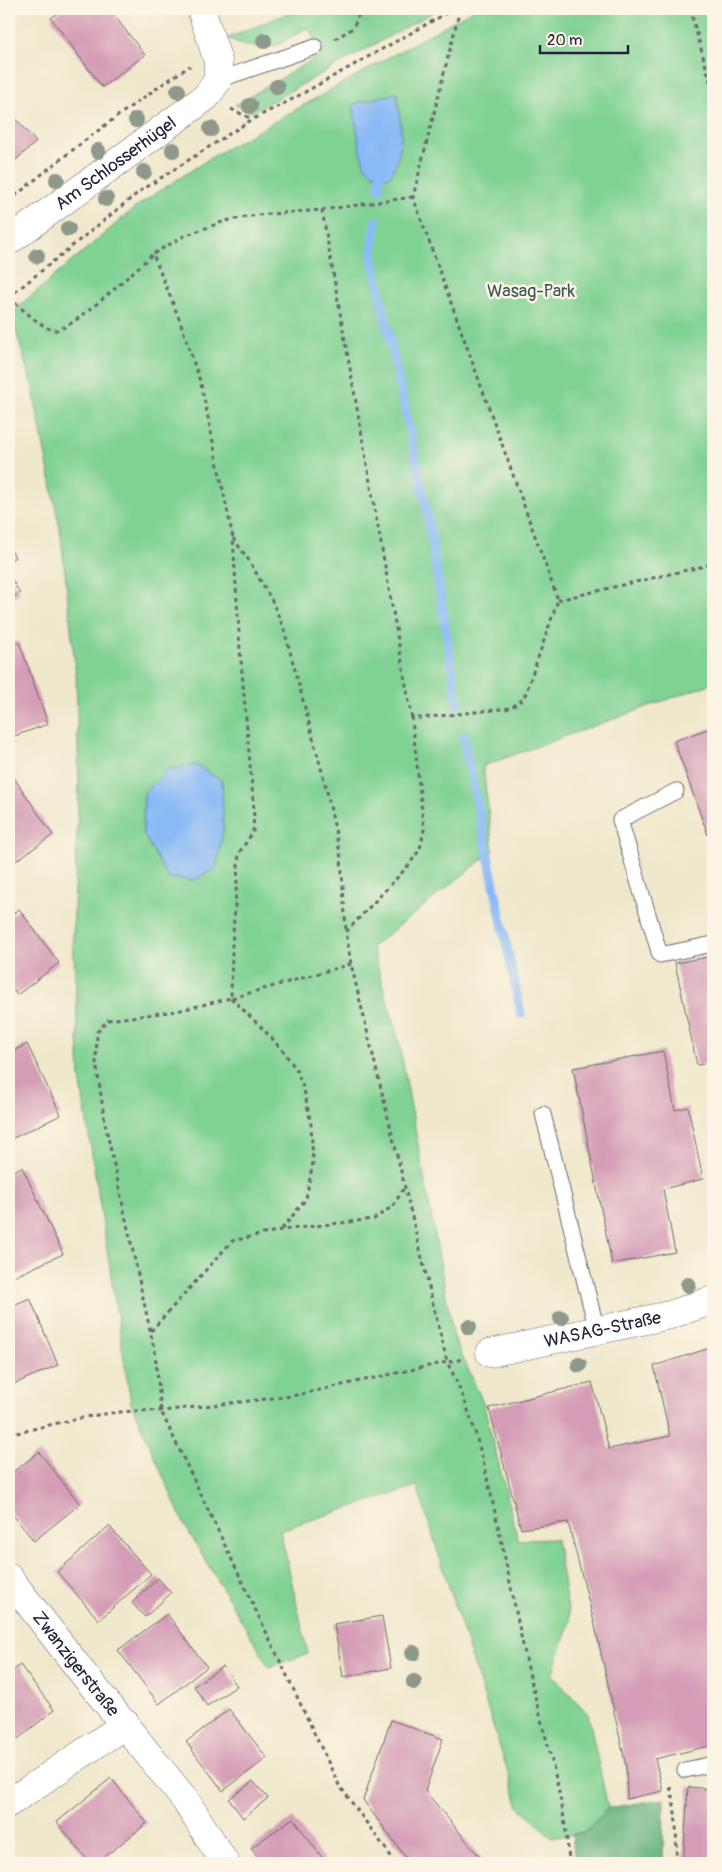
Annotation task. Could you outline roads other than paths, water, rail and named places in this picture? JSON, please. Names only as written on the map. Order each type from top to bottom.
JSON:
[{"type":"street","points":[[201,9],[218,61],[218,80]]},
{"type":"street","name":"Am Schlosserhügel","points":[[9,241],[206,97],[218,80]]},
{"type":"street","name":"WASAG-Straße","points":[[490,1353],[670,1315],[713,1300]]},
{"type":"street","name":"Zwanzigerstraße","points":[[9,1578],[186,1801],[225,1863]]},
{"type":"street","name":"Zwanzigerstraße","points":[[9,1803],[126,1724]]},
{"type":"lane","points":[[218,80],[315,47]]},
{"type":"lane","points":[[676,791],[620,820],[660,955],[713,944]]},
{"type":"lane","points":[[543,1114],[597,1331]]},
{"type":"lane","points":[[685,1770],[713,1764]]},
{"type":"water","points":[[397,93],[401,126],[399,155],[390,176],[380,178],[365,167],[360,150],[353,104]]},
{"type":"water","points":[[196,765],[222,781],[223,830],[216,868],[194,880],[168,878],[143,833],[144,793],[167,770]]},
{"type":"waterway","points":[[379,189],[380,178]]},
{"type":"waterway","points":[[376,220],[372,255],[427,512],[458,706]]},
{"type":"waterway","points":[[463,736],[521,1014]]},
{"type":"park label","name":"Wasag-Park","points":[[531,291]]}]
